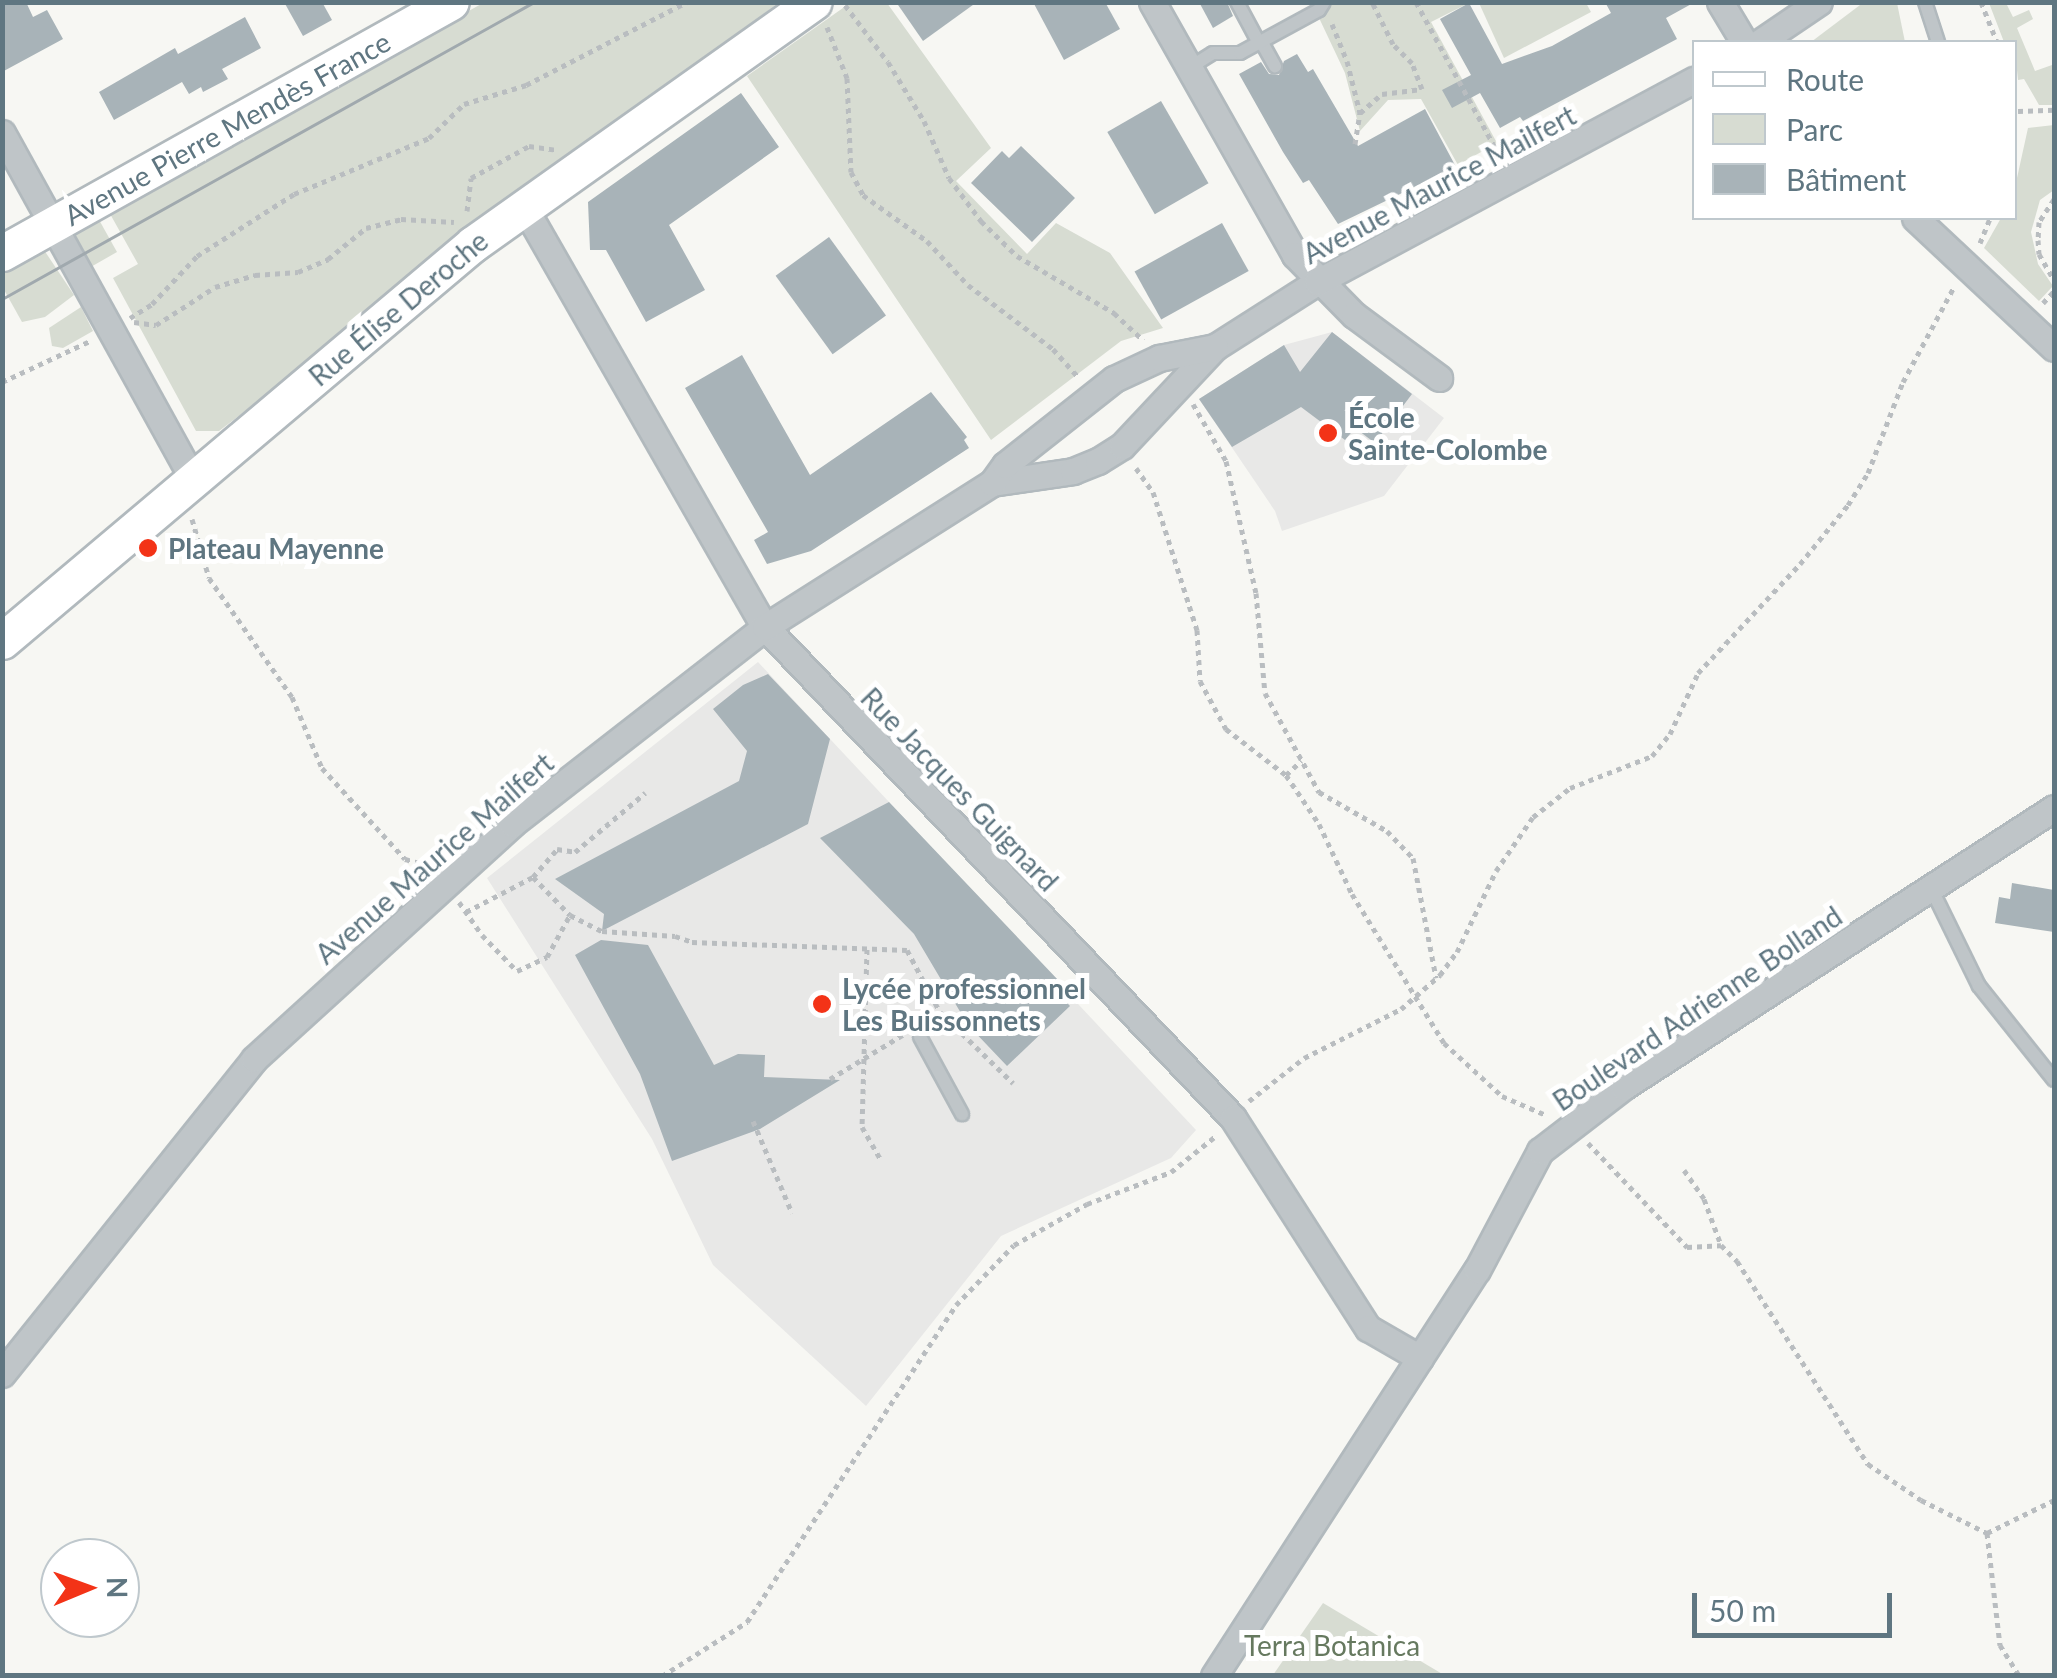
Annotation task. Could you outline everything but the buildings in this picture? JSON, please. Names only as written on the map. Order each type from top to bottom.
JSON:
[{"type":"main road","name":"Avenue Pierre Mendès France","points":[[2,253],[451,2]]},
{"type":"main road","name":"Rue Élise Deroche","points":[[2,641],[473,244],[814,2]]},
{"type":"street","points":[[1152,2],[1295,256],[1354,315],[1439,378]]},
{"type":"street","points":[[1720,2],[1743,40]]},
{"type":"street","points":[[1763,40],[1819,2]]},
{"type":"street","name":"Avenue Maurice Mailfert","points":[[992,483],[1073,471],[1122,446],[1215,347],[1318,282],[1692,81]]},
{"type":"street","points":[[2,133],[183,490]]},
{"type":"street","name":"Rue Jacques Guignard","points":[[524,207],[764,627],[1233,1118],[1368,1328],[1420,1358]]},
{"type":"street","points":[[1921,220],[1964,266],[2054,348]]},
{"type":"street","name":"Avenue Maurice Mailfert","points":[[2,1374],[254,1059],[512,824],[764,627],[992,483],[1005,465],[1132,366],[1215,347]]},
{"type":"street","name":"Boulevard Adrienne Bolland","points":[[1214,1676],[1502,1229],[1521,1180],[1540,1151],[1622,1087],[2054,808]]},
{"type":"lane","points":[[1238,2],[1275,66]]},
{"type":"lane","points":[[1189,68],[1213,53],[1240,53],[1324,2]]},
{"type":"lane","points":[[1925,2],[1937,40]]},
{"type":"lane","points":[[1930,888],[1979,986],[2054,1080]]},
{"type":"lane","points":[[917,1033],[962,1114]]},
{"type":"path","points":[[568,156],[549,146],[529,146],[471,178],[466,200],[468,227],[443,219],[415,219],[366,228],[328,258],[298,272],[255,274],[215,287],[156,325],[136,319],[197,256],[294,194],[429,138],[464,104],[526,85],[687,2]]},
{"type":"path","points":[[843,2],[888,62],[924,121],[949,178],[981,221],[1017,256],[1114,312],[1159,358]]},
{"type":"path","points":[[1360,114],[1382,94],[1422,89],[1412,63],[1393,44],[1372,2]]},
{"type":"path","points":[[1416,2],[1499,155]]},
{"type":"path","points":[[1982,2],[1996,40]]},
{"type":"path","points":[[1330,21],[1347,60],[1360,114],[1355,144]]},
{"type":"path","points":[[834,41],[846,78],[851,172],[863,195],[927,241],[968,285],[1053,349],[1092,399]]},
{"type":"path","points":[[2017,108],[2017,115]]},
{"type":"path","points":[[2018,111],[2054,110]]},
{"type":"path","points":[[2054,198],[2039,222],[2038,254],[2054,280]]},
{"type":"path","points":[[662,1676],[747,1622],[956,1305],[1014,1245],[1088,1204],[1172,1172],[1257,1092],[1304,1058],[1401,1009],[1436,979],[1457,952],[1496,871],[1533,818],[1570,788],[1652,756],[1670,734],[1698,673],[1800,564],[1848,505],[1868,473],[1903,382],[1964,266]]},
{"type":"path","points":[[2,382],[98,338]]},
{"type":"path","points":[[1178,384],[1208,424],[1226,460],[1256,594],[1265,694],[1319,792],[1387,831],[1413,858],[1436,979]]},
{"type":"path","points":[[1122,446],[1153,492],[1177,562],[1197,630],[1200,681],[1226,729],[1286,775],[1319,824],[1352,894],[1444,1043],[1502,1096],[1573,1127],[1687,1247],[1721,1245]]},
{"type":"path","points":[[183,490],[209,578],[292,697],[322,768],[405,859],[427,862],[517,971],[547,957],[570,914]]},
{"type":"path","points":[[1286,775],[1301,761]]},
{"type":"path","points":[[466,912],[533,876],[556,849],[575,852],[645,793]]},
{"type":"path","points":[[533,876],[570,914],[602,931],[675,936],[692,942],[907,950],[940,1012],[1013,1083]]},
{"type":"path","points":[[867,948],[862,1126],[882,1160]]},
{"type":"path","points":[[927,1020],[940,1012]]},
{"type":"path","points":[[830,1080],[917,1033]]},
{"type":"path","points":[[753,1121],[792,1213]]},
{"type":"path","points":[[1684,1170],[1704,1199],[1721,1245],[1774,1313],[1868,1464],[1921,1500],[1988,1533]]},
{"type":"path","points":[[1988,1533],[2054,1500]]},
{"type":"path","points":[[1988,1533],[2000,1645],[2019,1676]]},
{"type":"shaded area","name":"École Sainte-Colombe","points":[[1332,332],[1444,418],[1384,496],[1282,531],[1275,511],[1199,399],[1284,345]]},
{"type":"shaded area","name":"Lycée professionnel Les Buissonnets","points":[[758,662],[1196,1130],[1171,1158],[1001,1236],[866,1406],[713,1265],[652,1139],[487,878]]},
{"type":"green space","points":[[1864,2],[1897,3],[1905,40],[1814,40]]},
{"type":"green space","points":[[483,3],[778,3],[219,431],[196,431],[113,278],[138,264],[109,212]]},
{"type":"green space","points":[[850,3],[887,3],[991,148],[956,181],[1027,254],[1056,223],[1110,253],[1163,328],[1121,341],[991,440],[747,76]]},
{"type":"green space","points":[[1312,3],[1469,3],[1431,22],[1497,143],[1458,165],[1421,99],[1388,100],[1360,131],[1345,73]]},
{"type":"green space","points":[[1479,3],[1586,3],[1591,12],[1504,58]]},
{"type":"green space","points":[[1989,3],[2006,3],[2013,17],[2029,10],[2033,19],[2017,28],[2035,71],[2052,65],[2054,105],[2039,105],[2024,79],[2018,80],[2017,40],[2003,40]]},
{"type":"green space","points":[[2054,125],[2054,190],[2040,200],[2031,232],[2038,264],[2053,286],[2039,301],[1984,248],[2000,220],[2017,220],[2017,178],[2028,128]]},
{"type":"green space","points":[[98,218],[117,252],[89,268],[74,238],[75,231]]},
{"type":"green space","points":[[44,250],[74,295],[45,317],[22,322],[3,288],[3,267]]},
{"type":"green space","points":[[81,307],[93,331],[63,348],[52,346],[49,328]]},
{"type":"green space","name":"Terra Botanica","points":[[1323,1603],[1444,1675],[1273,1675]]},
{"type":"tram line","points":[[2,299],[534,2]]},
{"type":"place","name":"École Sainte-Colombe","points":[[1328,433]]},
{"type":"place","name":"Plateau Mayenne","points":[[148,548]]},
{"type":"place","name":"Lycée professionnel Les Buissonnets","points":[[822,1004]]}]
